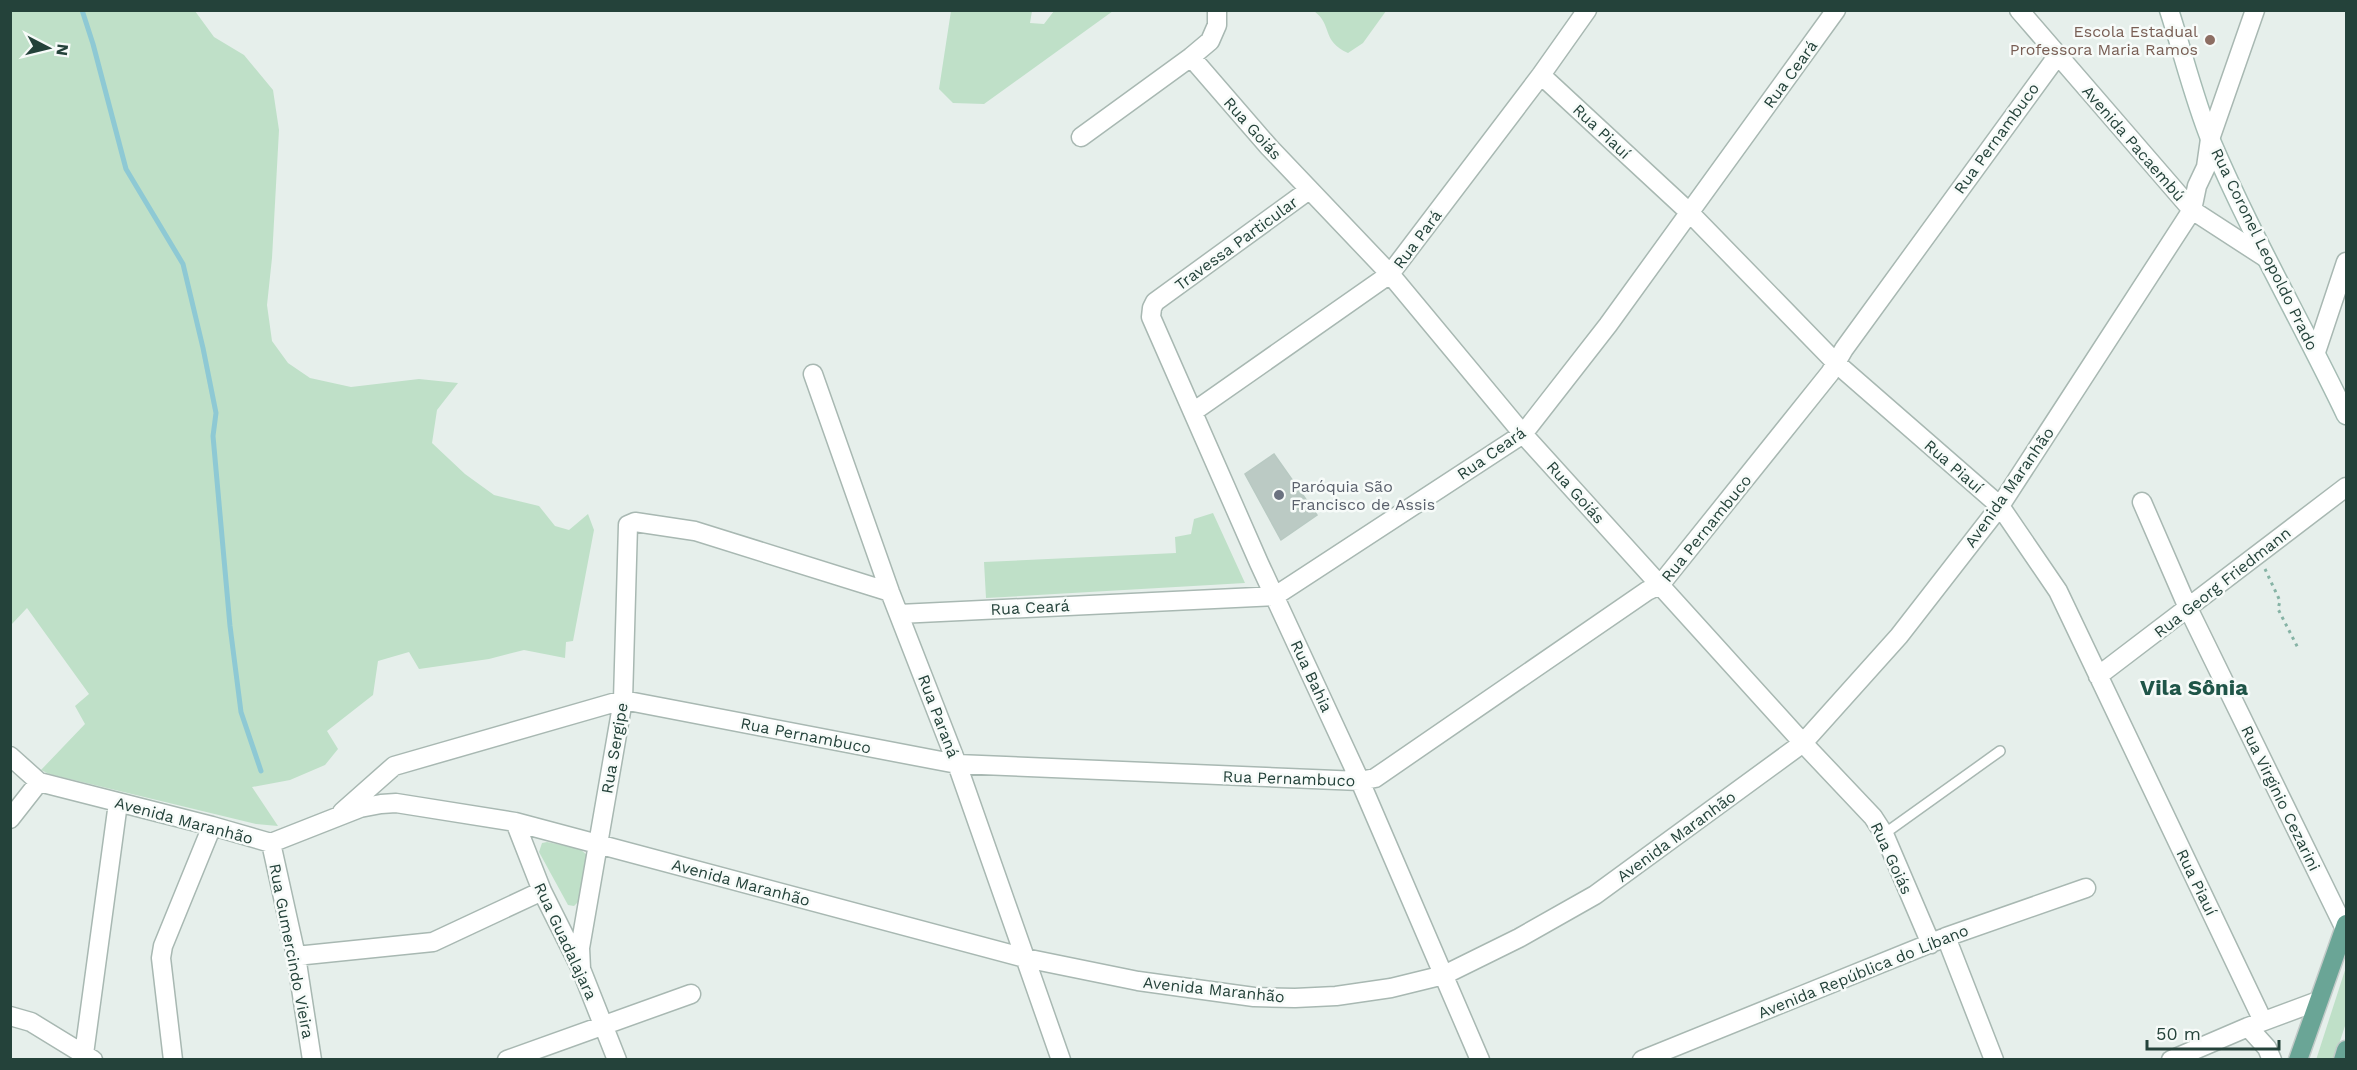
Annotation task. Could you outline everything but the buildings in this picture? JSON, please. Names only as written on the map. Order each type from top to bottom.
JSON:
[{"type":"main road","points":[[2298,1059],[2346,927]]},
{"type":"main road","points":[[2343,1059],[2346,1050]]},
{"type":"street","points":[[1081,137],[1210,41],[1217,25],[1217,10]]},
{"type":"street","name":"Rua Pará","points":[[1193,412],[1390,274],[1541,75],[1587,10]]},
{"type":"street","name":"Rua Ceará","points":[[899,614],[1275,596],[1523,434],[1608,325],[1836,10]]},
{"type":"street","name":"Avenida Pacaembú","points":[[2019,10],[2192,210],[2266,258]]},
{"type":"street","name":"Rua Coronel Leopoldo Prado","points":[[2169,10],[2210,139],[2266,258],[2316,352],[2346,415]]},
{"type":"street","name":"Avenida Maranhão","points":[[10,756],[39,782],[212,825],[271,843],[339,815],[370,806],[396,803],[515,822],[1024,958],[1138,981],[1254,997],[1336,996],[1391,988],[1444,975],[1519,938],[1595,895],[1803,743],[1899,636],[2000,506],[2192,210],[2197,186],[2206,167],[2210,139],[2254,10]]},
{"type":"street","name":"Rua Pernambuco","points":[[339,815],[393,766],[623,700],[957,764],[1360,781],[1375,778],[1647,591],[1660,585],[1836,363],[1851,339],[2058,55]]},
{"type":"street","name":"Rua Goiás","points":[[1191,57],[1309,190],[1390,274],[1523,434],[1873,817],[1938,940],[1994,1059]]},
{"type":"street","name":"Rua Piauí","points":[[1541,75],[1690,213],[1836,363],[2000,506],[2049,576],[2098,676],[2272,1059]]},
{"type":"street","name":"Travessa Particular","points":[[1163,296],[1309,190]]},
{"type":"street","points":[[2316,352],[2346,262]]},
{"type":"street","name":"Rua Bahia","points":[[1163,296],[1155,302],[1151,317],[1360,781],[1480,1059]]},
{"type":"street","name":"Rua Paraná","points":[[813,374],[890,591],[957,764],[1061,1059]]},
{"type":"street","name":"Rua Georg Friedmann","points":[[2098,676],[2346,487]]},
{"type":"street","name":"Rua Virginio Cezarini","points":[[2142,502],[2188,608],[2346,927]]},
{"type":"street","name":"Rua Sergipe","points":[[581,969],[580,948],[623,700],[628,525],[635,522],[695,531],[890,591]]},
{"type":"street","points":[[10,819],[39,782]]},
{"type":"street","points":[[10,1016],[32,1022],[88,1057],[118,803]]},
{"type":"street","name":"Rua Guadalajara","points":[[515,822],[542,891],[581,969],[616,1059]]},
{"type":"street","points":[[172,1059],[161,958],[163,946],[212,825]]},
{"type":"street","name":"Rua Gumercindo Vieira","points":[[271,843],[296,956],[312,1059]]},
{"type":"street","name":"Avenida República do Líbano","points":[[1642,1059],[1938,940],[2086,888]]},
{"type":"street","points":[[296,956],[433,942],[542,891]]},
{"type":"street","points":[[507,1059],[691,994]]},
{"type":"street","points":[[2171,1059],[2318,1001]]},
{"type":"lane","points":[[1884,834],[2000,751]]},
{"type":"path","points":[[2258,554],[2280,601],[2278,609],[2299,650]]},
{"type":"green space","points":[[11,10],[195,11],[214,37],[244,55],[273,90],[279,130],[267,305],[272,341],[288,363],[310,378],[351,387],[419,379],[458,383],[437,410],[432,443],[465,474],[494,495],[539,506],[555,526],[569,530],[588,514],[594,530],[573,641],[566,642],[565,658],[524,650],[489,659],[419,669],[409,652],[378,661],[373,695],[327,731],[338,749],[325,765],[290,780],[252,787],[278,826],[256,824],[49,774],[41,770],[85,724],[75,706],[89,694],[27,608],[11,625]]},
{"type":"green space","points":[[951,11],[1032,11],[1030,23],[1044,24],[1054,11],[1113,11],[984,104],[953,103],[939,89]]},
{"type":"green space","points":[[1314,11],[1386,11],[1363,43],[1348,53],[1334,43],[1324,22]]},
{"type":"green space","points":[[1213,513],[1245,583],[986,598],[984,562],[1176,553],[1175,537],[1191,534],[1194,519]]},
{"type":"green space","points":[[542,843],[580,849],[587,855],[579,901],[574,906],[568,905],[539,852]]},
{"type":"green space","points":[[2346,967],[2346,1023],[2334,1059],[2316,1060]]},
{"type":"waterway","points":[[82,10],[126,169],[183,264],[203,348],[216,413],[213,436],[230,626],[241,712],[261,771]]},
{"type":"place","name":"Escola Estadual Professora Maria Ramos","points":[[2210,40]]},
{"type":"place","name":"Paróquia São Francisco de Assis","points":[[1279,495]]},
{"type":"district","name":"Vila Sônia","points":[[2194,687]]}]
